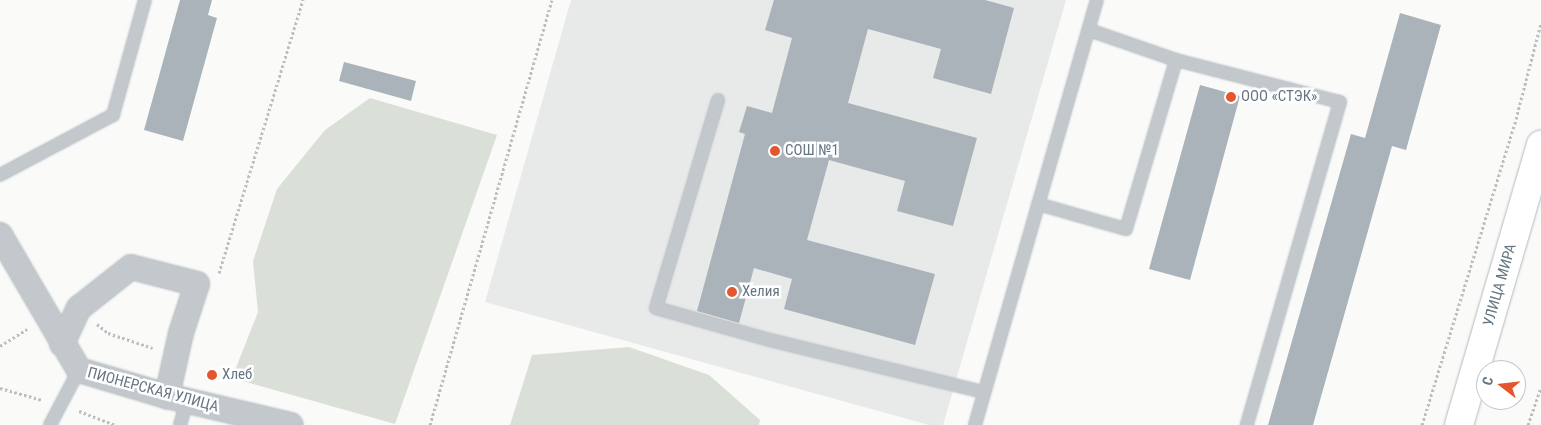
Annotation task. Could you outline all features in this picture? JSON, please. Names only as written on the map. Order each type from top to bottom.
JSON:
[{"type":"main road","name":"УЛИЦА МИРА","points":[[1459,425],[1541,145]]},
{"type":"street","name":"ПИОНЕРСКАЯ УЛИЦА","points":[[0,235],[46,317],[79,370],[177,398],[291,425]]},
{"type":"street","points":[[62,344],[79,308],[131,267],[197,284],[181,333],[177,398]]},
{"type":"lane","points":[[0,175],[113,115],[145,0]]},
{"type":"lane","points":[[974,425],[1097,0]]},
{"type":"lane","points":[[1089,30],[1176,60],[1340,102],[1246,425]]},
{"type":"lane","points":[[1038,204],[1126,229],[1176,60]]},
{"type":"lane","points":[[718,100],[656,308],[770,340],[984,392]]},
{"type":"lane","points":[[50,425],[79,370]]},
{"type":"lane","points":[[177,398],[180,425]]},
{"type":"path","points":[[218,277],[303,0]]},
{"type":"path","points":[[430,425],[552,0]]},
{"type":"path","points":[[1422,425],[1516,119],[1541,23]]},
{"type":"path","points":[[79,308],[108,333],[158,350],[181,333]]},
{"type":"path","points":[[0,346],[46,317]]},
{"type":"path","points":[[1528,425],[1541,388]]},
{"type":"shaded area","name":"СОШ №1","points":[[571,0],[1066,0],[943,425],[929,425],[485,302]]},
{"type":"shaded area","points":[[370,98],[497,135],[395,424],[232,378],[258,312],[253,261],[277,189],[325,130]]},
{"type":"shaded area","points":[[629,347],[709,375],[760,420],[759,425],[510,425],[532,355]]},
{"type":"building","points":[[180,0],[212,0],[208,15],[217,18],[183,141],[144,130]]},
{"type":"building","points":[[774,0],[985,0],[1014,8],[991,94],[933,78],[941,49],[868,29],[848,103],[977,138],[953,226],[897,211],[905,181],[829,160],[807,240],[935,274],[915,345],[784,309],[792,279],[754,268],[739,323],[697,311],[745,134],[739,132],[747,106],[772,113],[792,38],[765,30]]},
{"type":"building","points":[[1400,13],[1441,25],[1406,150],[1392,146],[1313,425],[1268,425],[1351,134],[1365,138]]},
{"type":"building","points":[[344,62],[416,81],[411,101],[339,81]]},
{"type":"building","points":[[1200,85],[1240,96],[1190,280],[1149,269]]},
{"type":"place","name":"ООО «СТЭК»","points":[[1231,97]]},
{"type":"place","name":"СОШ №1","points":[[775,151]]},
{"type":"place","name":"Хелия","points":[[732,292]]},
{"type":"place","name":"Хлеб","points":[[212,375]]}]
